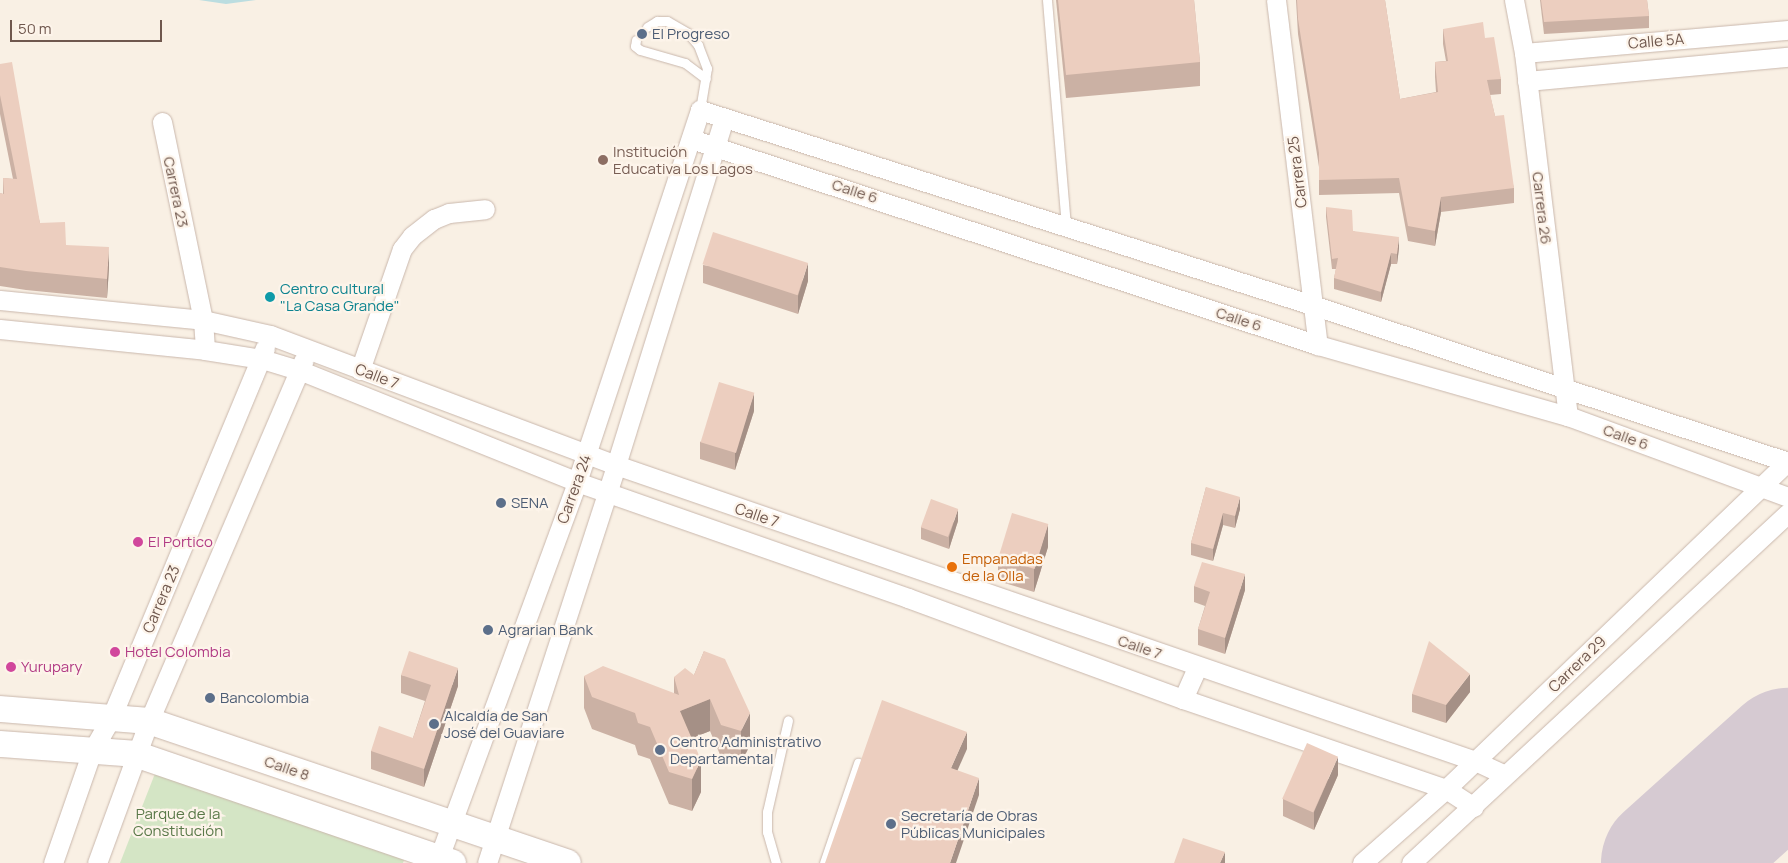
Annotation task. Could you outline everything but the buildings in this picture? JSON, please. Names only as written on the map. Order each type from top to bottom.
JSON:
[{"type":"main road","name":"Calle 8","points":[[0,709],[149,721],[568,863]]},
{"type":"main road","points":[[0,744],[136,754],[442,861]]},
{"type":"street","name":"Carrera 25","points":[[1276,0],[1318,345]]},
{"type":"street","name":"Carrera 26","points":[[1514,0],[1524,53],[1568,416]]},
{"type":"street","name":"Calle 5A","points":[[1524,53],[1788,30]]},
{"type":"street","name":"Calle 5A","points":[[1526,81],[1788,57]]},
{"type":"street","name":"Calle 6","points":[[700,110],[1066,225],[1564,386],[1788,461]]},
{"type":"street","name":"Carrera 24","points":[[442,861],[451,824],[577,482],[700,110]]},
{"type":"street","points":[[487,863],[616,465],[724,119]]},
{"type":"street","name":"Carrera 23","points":[[162,122],[203,320],[205,350]]},
{"type":"street","name":"Calle 6","points":[[691,139],[716,145],[1318,345],[1568,416],[1764,486],[1788,497]]},
{"type":"street","points":[[360,370],[402,249],[412,236],[434,218],[449,213],[485,209]]},
{"type":"street","name":"Calle 7","points":[[0,300],[203,320],[270,335],[616,465],[918,571],[1475,761],[1505,775]]},
{"type":"street","name":"Calle 7","points":[[0,329],[205,350],[262,359],[299,370],[577,482],[908,598],[1183,699],[1446,789],[1474,807]]},
{"type":"street","name":"Carrera 23","points":[[53,863],[92,751],[111,718],[262,359],[270,335]]},
{"type":"street","points":[[97,863],[149,721],[309,349]]},
{"type":"street","name":"Carrera 29","points":[[1362,863],[1446,789],[1788,461]]},
{"type":"street","points":[[1410,863],[1474,807],[1505,775],[1788,513]]},
{"type":"street","points":[[908,598],[918,571]]},
{"type":"street","points":[[1183,699],[1197,667]]},
{"type":"lane","points":[[1047,0],[1066,225]]},
{"type":"lane","points":[[647,27],[657,21],[667,21],[688,33],[703,56],[706,79],[700,110]]},
{"type":"lane","points":[[636,40],[635,46],[640,50],[685,63],[706,79]]},
{"type":"lane","points":[[776,863],[767,832],[767,812],[788,720]]},
{"type":"lane","points":[[824,863],[858,763]]},
{"type":"green space","name":"Parque de la Constitución","points":[[156,771],[404,860],[403,863],[120,863]]},
{"type":"water","points":[[199,0],[256,0],[226,4]]},
{"type":"runway","points":[[1670,863],[1788,757]]},
{"type":"place","name":"El Progreso","points":[[642,34]]},
{"type":"place","name":"Institución Educativa Los Lagos","points":[[603,160]]},
{"type":"place","name":"Centro cultural \"La Casa Grande\"","points":[[270,297]]},
{"type":"place","name":"SENA","points":[[501,503]]},
{"type":"place","name":"El Portico","points":[[138,542]]},
{"type":"place","name":"Empanadas de la Olla","points":[[952,567]]},
{"type":"place","name":"Agrarian Bank","points":[[488,630]]},
{"type":"place","name":"Hotel Colombia","points":[[115,652]]},
{"type":"place","name":"Yurupary","points":[[11,667]]},
{"type":"place","name":"Bancolombia","points":[[210,698]]},
{"type":"place","name":"Alcaldía de San José del Guaviare","points":[[434,724]]},
{"type":"place","name":"Centro Administrativo Departamental","points":[[660,750]]},
{"type":"place","name":"Secretaría de Obras Públicas Municipales","points":[[891,824]]}]
